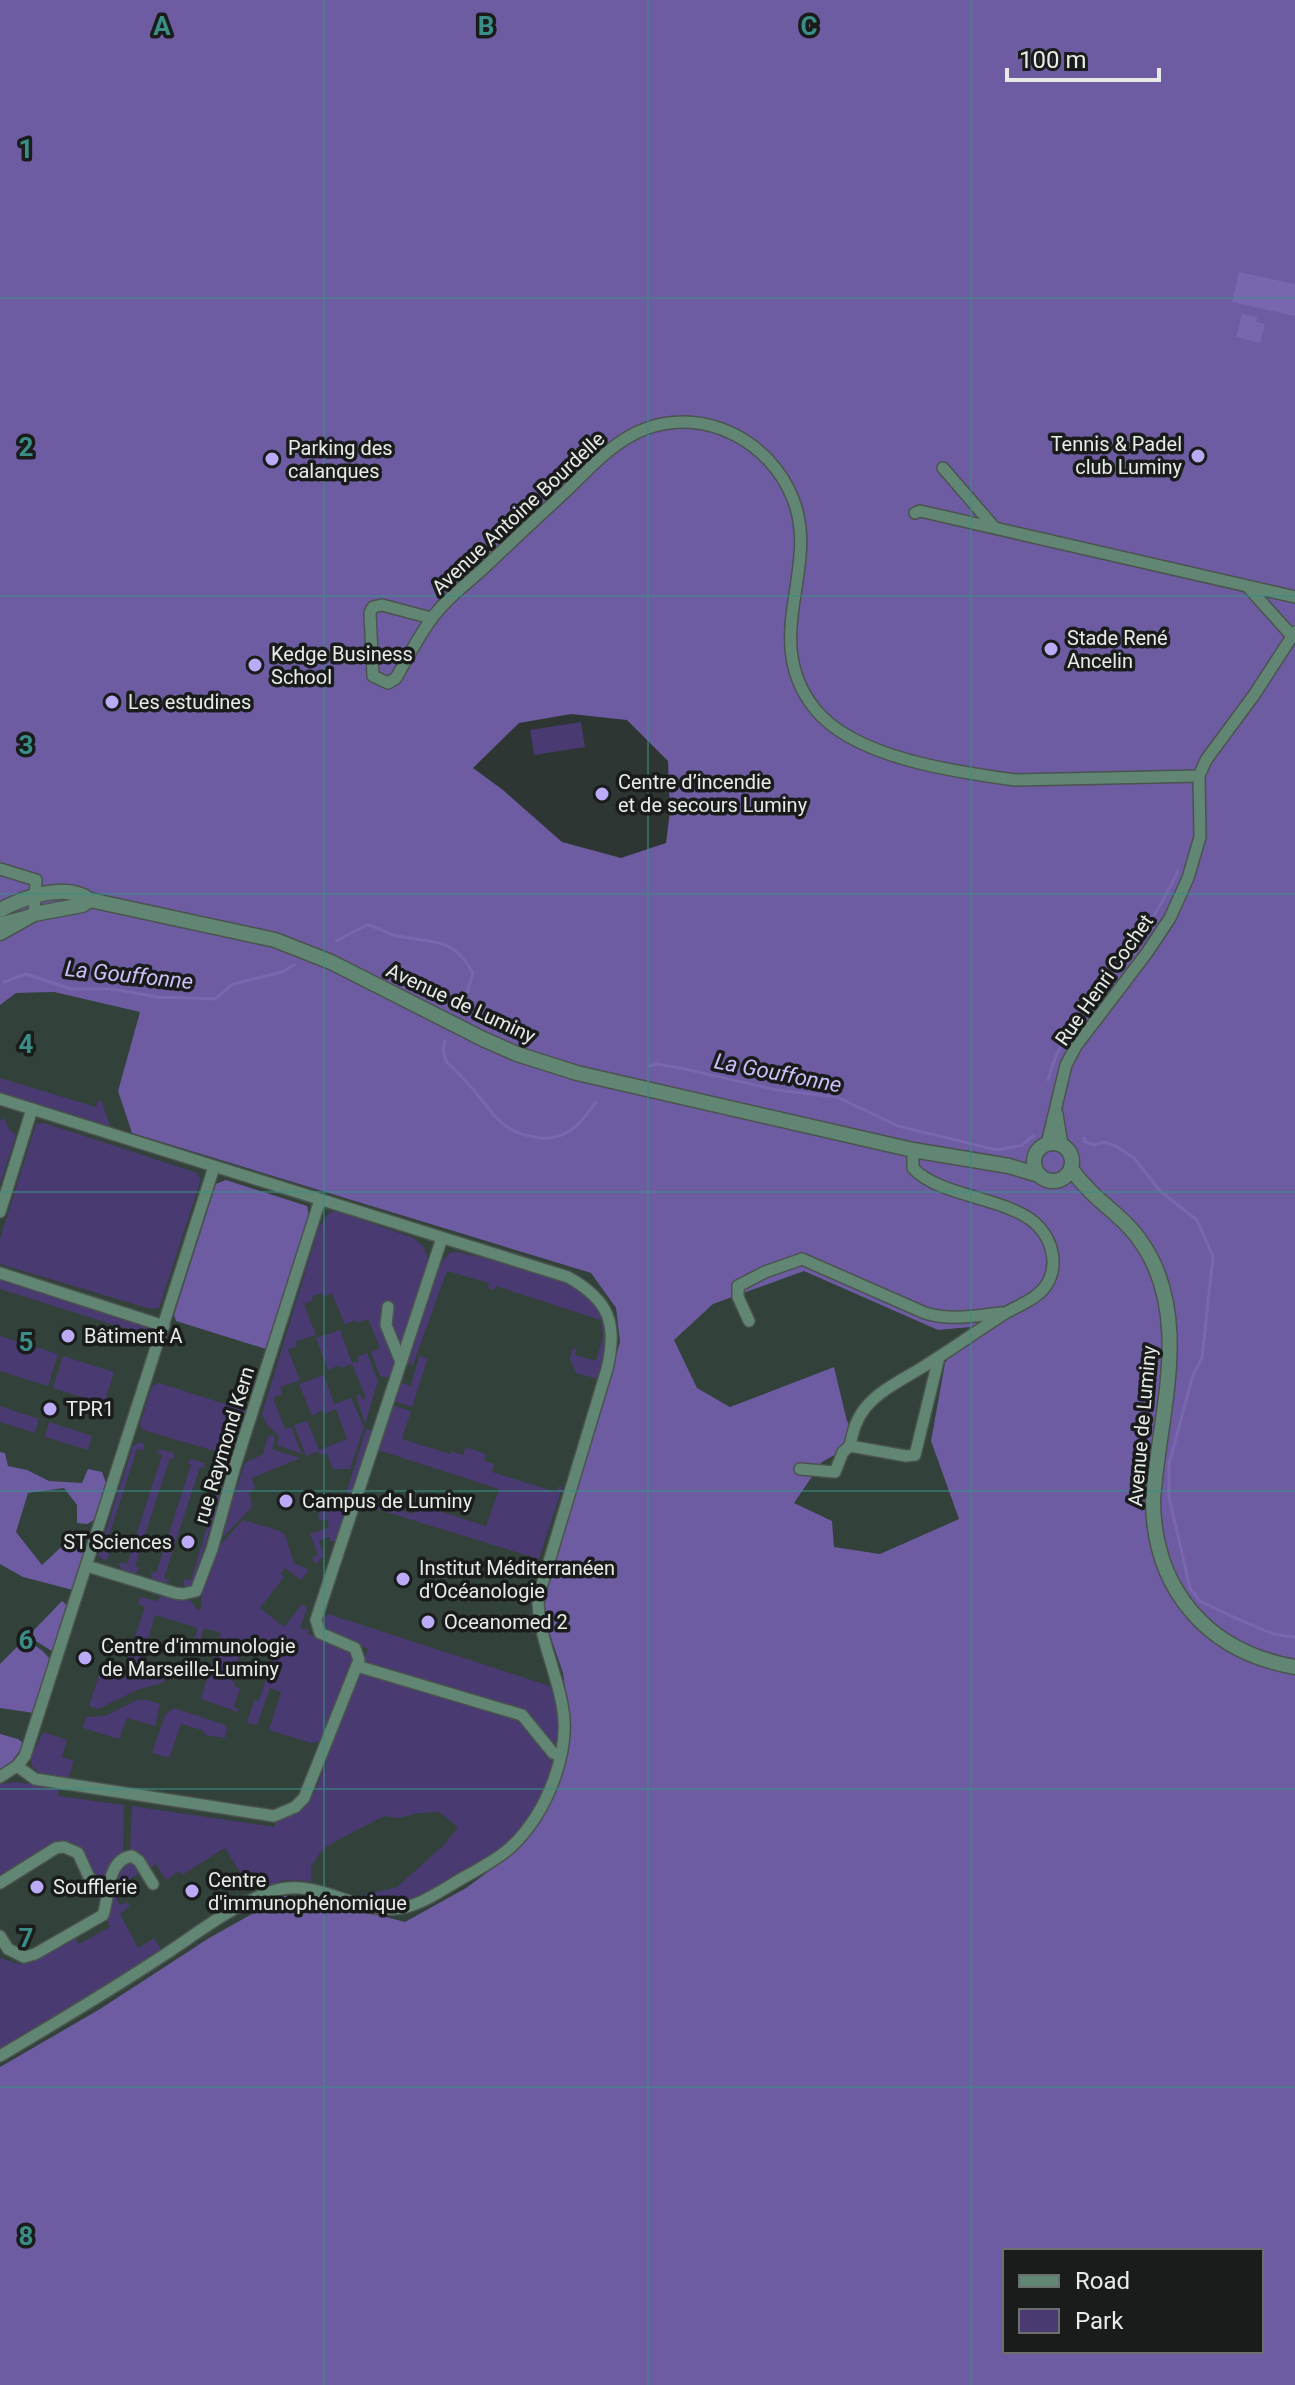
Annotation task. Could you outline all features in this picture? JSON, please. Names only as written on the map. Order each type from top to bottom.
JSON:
[{"type":"street","name":"Avenue Antoine Bourdelle","points":[[431,618],[382,605],[373,607],[370,613],[373,676],[388,683],[396,678],[431,618],[607,452],[645,429],[666,423],[707,424],[741,437],[762,453],[780,474],[794,501],[799,546],[790,657],[802,691],[816,711],[859,744],[888,754],[1015,780],[1199,776]]},
{"type":"street","points":[[943,468],[995,527]]},
{"type":"street","points":[[915,513],[920,511],[995,527],[1295,597]]},
{"type":"street","points":[[1199,776],[1206,760],[1294,634],[1249,588]]},
{"type":"street","name":"Rue Henri Cochet","points":[[1054,1144],[1056,1113],[1066,1065],[1076,1046],[1161,934],[1181,896],[1200,837],[1199,776]]},
{"type":"street","points":[[0,869],[36,880],[34,914]]},
{"type":"street","name":"Avenue de Luminy","points":[[3,907],[35,895],[81,893],[90,900],[254,934],[331,962],[483,1039],[540,1062],[913,1150],[1009,1166],[1039,1175]]},
{"type":"street","name":"Avenue de Luminy","points":[[0,923],[82,905],[90,900]]},
{"type":"street","name":"Avenue de Luminy","points":[[0,933],[34,914]]},
{"type":"street","points":[[0,1099],[568,1277],[600,1300],[610,1316],[613,1337],[607,1369],[538,1598],[540,1632],[563,1708],[560,1756],[540,1809],[510,1848],[410,1907],[391,1910],[304,1887],[270,1892],[241,1905],[102,1995],[0,2056]]},
{"type":"street","points":[[0,1212],[32,1109]]},
{"type":"street","points":[[1054,1144],[1071,1155],[1066,1174],[1047,1180],[1039,1175],[1034,1158],[1039,1149],[1054,1144]]},
{"type":"street","points":[[800,1469],[835,1472],[843,1452],[850,1446],[858,1417],[867,1405],[1006,1312],[1033,1299],[1047,1284],[1051,1274],[1053,1254],[1045,1234],[1028,1218],[919,1174],[913,1168],[913,1150]]},
{"type":"street","name":"Avenue de Luminy","points":[[1009,1166],[1034,1158]]},
{"type":"street","points":[[0,1777],[17,1766],[28,1747],[214,1167]]},
{"type":"street","name":"Avenue de Luminy","points":[[1066,1174],[1138,1237],[1152,1257],[1167,1299],[1169,1360],[1153,1501],[1153,1522],[1167,1572],[1193,1614],[1217,1636],[1245,1653],[1295,1667]]},
{"type":"street","name":"rue Raymond Kern","points":[[87,1566],[175,1593],[196,1591],[212,1549],[320,1200]]},
{"type":"street","points":[[17,1766],[35,1779],[274,1816],[295,1807],[311,1786],[357,1666],[355,1648],[320,1633],[316,1620],[442,1238]]},
{"type":"street","points":[[749,1321],[738,1297],[738,1286],[765,1272],[802,1259],[940,1318],[1006,1312]]},
{"type":"street","points":[[0,1273],[164,1326]]},
{"type":"street","points":[[388,1307],[386,1325],[401,1362]]},
{"type":"street","points":[[850,1446],[915,1455],[939,1357]]},
{"type":"street","points":[[357,1666],[522,1715],[553,1753],[560,1756]]},
{"type":"street","points":[[0,1883],[56,1848],[64,1847],[78,1853],[94,1888],[109,1892]]},
{"type":"street","points":[[0,1936],[8,1949],[24,1957],[35,1954],[103,1915],[115,1866],[125,1857],[132,1856],[139,1861],[153,1884]]},
{"type":"shaded area","points":[[0,0],[1295,0],[1295,2385],[0,2385],[0,2067],[100,2009],[209,1938],[284,1896],[309,1897],[405,1922],[466,1888],[515,1852],[542,1820],[562,1773],[571,1733],[563,1673],[543,1614],[551,1572],[620,1342],[616,1308],[591,1273],[132,1133],[118,1091],[140,1012],[54,992],[16,993],[0,1005]],"holes":[[[571,714],[627,720],[668,761],[670,811],[666,843],[621,858],[562,842],[473,768],[519,723]],[[804,1271],[938,1330],[970,1327],[945,1363],[931,1441],[959,1519],[880,1554],[834,1547],[832,1521],[794,1503],[822,1462],[858,1442],[847,1421],[834,1367],[730,1407],[697,1388],[674,1340],[713,1304]]]},
{"type":"shaded area","points":[[1239,272],[1295,284],[1295,316],[1232,302]]},
{"type":"shaded area","points":[[1242,314],[1257,317],[1256,322],[1265,324],[1260,343],[1236,337]]},
{"type":"shaded area","name":"Campus de Luminy","points":[[54,992],[140,1012],[118,1091],[132,1133],[591,1273],[616,1308],[620,1342],[543,1613],[563,1673],[571,1733],[562,1773],[542,1820],[516,1852],[466,1888],[404,1923],[309,1897],[209,1938],[100,2009],[0,2067],[0,1005],[16,993]]},
{"type":"shaded area","points":[[226,1180],[307,1206],[309,1216],[266,1349],[176,1321],[174,1315],[216,1184]]},
{"type":"shaded area","points":[[804,1270],[938,1330],[970,1326],[931,1441],[959,1519],[880,1554],[834,1547],[794,1503],[822,1462],[858,1442],[847,1421],[834,1367],[730,1407],[697,1388],[673,1340],[713,1304]]},
{"type":"shaded area","points":[[0,1452],[5,1453],[8,1466],[27,1470],[49,1481],[82,1483],[88,1469],[102,1472],[106,1483],[94,1520],[87,1524],[77,1523],[77,1505],[64,1488],[28,1493],[16,1532],[42,1565],[73,1536],[84,1536],[87,1545],[73,1590],[23,1577],[0,1564]]},
{"type":"shaded area","points":[[62,1601],[69,1607],[55,1653],[31,1638],[34,1630]]},
{"type":"shaded area","points":[[23,1641],[39,1649],[52,1663],[34,1713],[0,1708],[0,1664]]},
{"type":"shaded area","points":[[0,1734],[25,1744],[12,1761],[0,1770]]},
{"type":"green space","points":[[581,722],[585,747],[534,755],[530,730]]},
{"type":"green space","points":[[0,1078],[96,1107],[98,1100],[102,1102],[110,1126],[0,1092]]},
{"type":"green space","points":[[5,1118],[8,1128],[16,1135],[0,1184],[0,1121]]},
{"type":"green space","points":[[44,1123],[195,1172],[201,1179],[159,1308],[151,1309],[0,1264],[0,1239],[36,1124]]},
{"type":"green space","points":[[336,1211],[411,1237],[423,1247],[428,1262],[391,1378],[380,1376],[371,1352],[380,1348],[368,1319],[345,1325],[332,1293],[324,1297],[322,1293],[312,1296],[313,1300],[304,1304],[316,1335],[296,1341],[297,1346],[288,1350],[300,1380],[280,1387],[282,1394],[273,1398],[285,1429],[291,1427],[302,1454],[277,1445],[279,1436],[267,1425],[262,1414],[319,1227],[329,1213]]},
{"type":"green space","points":[[458,1252],[562,1282],[596,1304],[604,1319],[606,1334],[598,1379],[576,1373],[570,1359],[572,1349],[577,1348],[575,1355],[596,1361],[603,1336],[601,1320],[496,1286],[494,1290],[488,1288],[489,1283],[447,1271],[413,1365],[407,1363],[401,1383],[411,1386],[419,1356],[428,1358],[412,1407],[393,1401],[438,1267],[449,1253]]},
{"type":"green space","points":[[0,1280],[150,1327],[152,1337],[0,1289]]},
{"type":"green space","points":[[340,1330],[352,1363],[367,1353],[378,1381],[365,1424],[356,1396],[360,1394],[362,1400],[366,1398],[352,1364],[328,1370],[316,1338]]},
{"type":"green space","points":[[0,1336],[58,1354],[48,1386],[0,1371]]},
{"type":"green space","points":[[63,1356],[114,1372],[104,1404],[53,1388]]},
{"type":"green space","points":[[324,1375],[334,1404],[351,1398],[364,1427],[350,1469],[333,1469],[327,1454],[321,1455],[319,1451],[306,1456],[294,1425],[307,1421],[319,1450],[347,1439],[336,1409],[324,1414],[322,1410],[312,1416],[299,1384]]},
{"type":"green space","points":[[159,1383],[244,1410],[247,1415],[232,1456],[143,1430],[140,1424],[152,1386]]},
{"type":"green space","points":[[391,1405],[411,1411],[402,1439],[450,1454],[452,1451],[463,1455],[466,1447],[486,1454],[484,1461],[494,1464],[492,1472],[556,1492],[560,1485],[562,1488],[539,1559],[360,1504],[362,1499],[413,1514],[417,1504],[486,1526],[499,1489],[378,1450]]},
{"type":"green space","points":[[0,1406],[39,1419],[35,1433],[0,1422]]},
{"type":"green space","points":[[49,1422],[92,1436],[88,1450],[45,1437]]},
{"type":"green space","points":[[366,1429],[374,1431],[352,1495],[345,1497]]},
{"type":"green space","points":[[272,1435],[275,1438],[272,1449],[300,1458],[252,1478],[255,1488],[249,1493],[252,1507],[219,1541],[245,1463],[263,1454],[268,1437]]},
{"type":"green space","points":[[141,1442],[143,1450],[137,1449],[104,1551],[110,1554],[106,1561],[98,1556],[133,1446]]},
{"type":"green space","points":[[160,1449],[173,1453],[175,1459],[170,1458],[135,1566],[140,1568],[134,1574],[121,1570],[119,1562],[127,1564],[162,1455],[156,1453]]},
{"type":"green space","points":[[191,1459],[204,1463],[205,1468],[200,1467],[164,1578],[170,1580],[166,1583],[152,1579],[151,1572],[156,1573],[191,1465],[187,1463]]},
{"type":"green space","points":[[218,1469],[225,1469],[226,1478],[192,1587],[184,1586],[184,1579],[191,1580],[221,1480],[217,1475]]},
{"type":"green space","points":[[349,1505],[337,1542],[329,1537],[319,1541],[324,1555],[316,1564],[312,1558],[318,1555],[310,1534],[329,1527],[327,1519],[320,1521],[318,1514],[324,1508]]},
{"type":"green space","points":[[243,1520],[280,1531],[285,1535],[294,1563],[309,1570],[301,1580],[285,1568],[281,1574],[284,1577],[260,1608],[284,1627],[302,1604],[307,1608],[300,1628],[351,1651],[354,1659],[325,1735],[318,1742],[311,1743],[269,1730],[281,1692],[270,1688],[257,1725],[247,1723],[254,1700],[259,1701],[276,1645],[251,1637],[244,1642],[232,1681],[235,1682],[234,1686],[240,1688],[234,1707],[238,1712],[201,1699],[221,1633],[204,1628],[200,1640],[195,1638],[198,1628],[155,1615],[143,1657],[165,1682],[137,1690],[98,1709],[89,1706],[100,1672],[121,1678],[145,1607],[138,1604],[141,1597],[157,1601],[163,1595],[190,1600],[197,1609],[201,1609],[202,1592],[218,1547]]},
{"type":"green space","points":[[328,1614],[553,1687],[558,1717],[557,1745],[551,1772],[535,1809],[515,1836],[494,1853],[441,1885],[399,1903],[364,1895],[397,1887],[444,1845],[458,1827],[439,1812],[398,1818],[384,1816],[336,1841],[322,1850],[311,1867],[312,1881],[284,1880],[260,1889],[254,1874],[245,1880],[225,1848],[182,1875],[179,1871],[166,1880],[156,1864],[150,1868],[144,1858],[130,1851],[132,1806],[275,1827],[275,1819],[298,1811],[315,1792],[368,1649],[324,1627],[323,1619]]},
{"type":"green space","points":[[137,1700],[160,1704],[155,1726],[127,1718],[119,1739],[83,1728],[86,1717],[105,1716]]},
{"type":"green space","points":[[174,1708],[225,1725],[225,1738],[206,1735],[202,1730],[181,1724],[169,1758],[152,1753],[165,1715]]},
{"type":"green space","points":[[43,1732],[67,1740],[62,1757],[74,1761],[68,1779],[41,1775],[31,1765]]},
{"type":"green space","points":[[15,1782],[59,1788],[58,1796],[124,1805],[123,1853],[109,1864],[105,1885],[93,1873],[76,1844],[64,1840],[0,1876],[0,1784]]},
{"type":"green space","points":[[132,1862],[138,1865],[141,1872],[118,1887],[122,1893],[117,1896],[117,1901],[130,1906],[120,1914],[138,1948],[154,1938],[161,1949],[0,2052],[0,1958],[19,1964],[29,1963],[74,1937],[79,1944],[110,1927],[107,1919],[118,1871],[121,1864]]},
{"type":"waterway","points":[[1048,1080],[1060,1047],[1076,1021],[1134,947],[1178,871]]},
{"type":"waterway","name":"La Gouffonne","points":[[336,941],[367,925],[397,936],[441,943],[458,953],[473,973],[464,1002]]},
{"type":"waterway","name":"La Gouffonne","points":[[4,982],[26,974],[71,989],[113,989],[157,997],[215,999],[233,984],[282,972],[294,965]]},
{"type":"waterway","name":"La Gouffonne","points":[[445,1041],[443,1050],[446,1061],[494,1115],[517,1132],[541,1138],[567,1133],[580,1123],[596,1102]]},
{"type":"waterway","name":"La Gouffonne","points":[[649,1066],[657,1064],[777,1090],[837,1097],[898,1126],[997,1150],[1022,1145],[1033,1136]]},
{"type":"waterway","name":"La Gouffonne","points":[[1084,1138],[1085,1142],[1094,1145],[1104,1142],[1116,1146],[1134,1158],[1160,1191],[1197,1220],[1213,1256],[1202,1358],[1193,1375],[1169,1464],[1169,1497],[1190,1588],[1200,1601],[1231,1616],[1273,1634],[1295,1637]]},
{"type":"place","name":"Tennis & Padel club Luminy","points":[[1198,456]]},
{"type":"place","name":"Parking des calanques","points":[[272,459]]},
{"type":"place","name":"Stade René Ancelin","points":[[1051,649]]},
{"type":"place","name":"Kedge Business School","points":[[255,665]]},
{"type":"place","name":"Les estudines","points":[[112,702]]},
{"type":"place","name":"Centre d’incendie et de secours Luminy","points":[[602,794]]},
{"type":"place","name":"Bâtiment A","points":[[68,1336]]},
{"type":"place","name":"TPR1","points":[[50,1409]]},
{"type":"place","name":"Campus de Luminy","points":[[286,1501]]},
{"type":"place","name":"ST Sciences","points":[[188,1542]]},
{"type":"place","name":"Institut Méditerranéen d'Océanologie","points":[[403,1579]]},
{"type":"place","name":"Oceanomed 2","points":[[428,1622]]},
{"type":"place","name":"Centre d'immunologie de Marseille-Luminy","points":[[85,1658]]},
{"type":"place","name":"Soufflerie","points":[[37,1887]]},
{"type":"place","name":"Centre d'immunophénomique","points":[[192,1891]]}]
